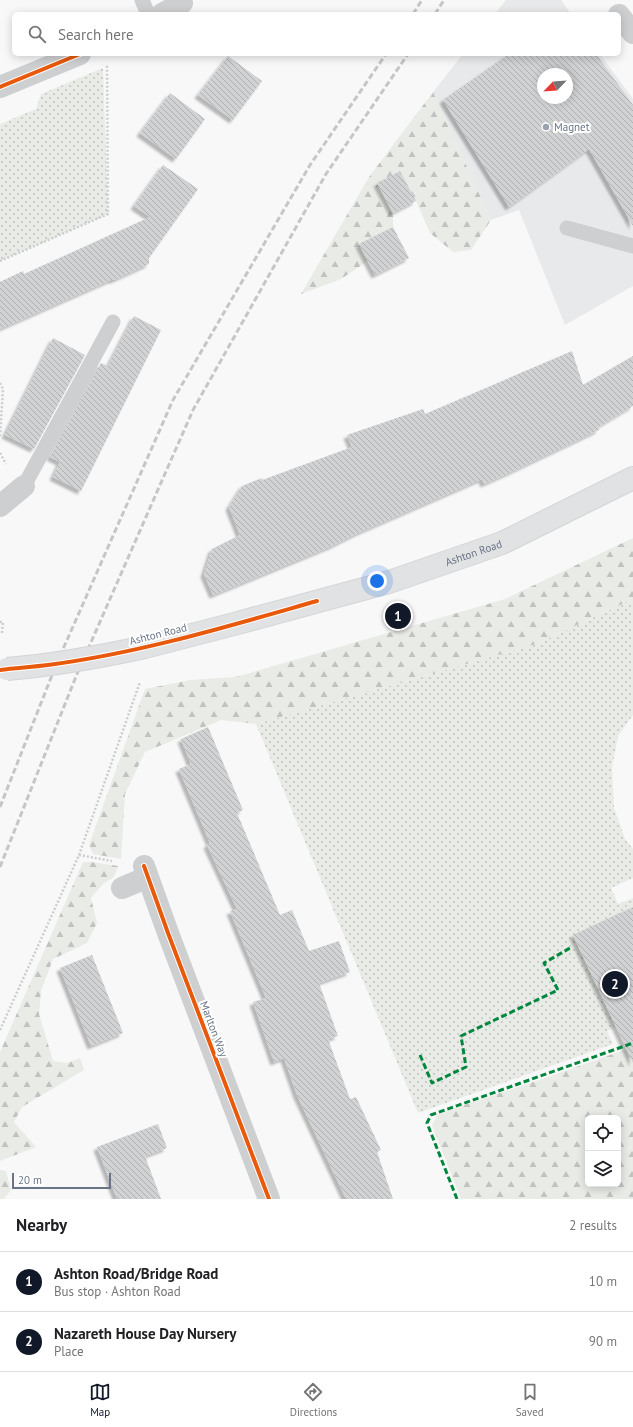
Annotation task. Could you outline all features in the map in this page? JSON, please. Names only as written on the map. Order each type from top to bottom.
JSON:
[{"type":"main road","name":"Ashton Road","points":[[4,669],[75,661],[145,647],[389,582],[502,543],[633,478]]},
{"type":"street","points":[[608,0],[617,12]]},
{"type":"street","points":[[166,12],[182,3]]},
{"type":"street","points":[[621,17],[633,33]]},
{"type":"street","points":[[0,87],[75,56]]},
{"type":"street","points":[[0,506],[24,486]]},
{"type":"street","name":"Marlton Way","points":[[122,888],[146,871],[269,1199]]},
{"type":"lane","points":[[142,0],[147,12]]},
{"type":"lane","points":[[566,228],[633,246]]},
{"type":"lane","points":[[24,486],[113,322]]},
{"type":"path","points":[[0,261],[108,214],[107,62]]},
{"type":"path","points":[[0,383],[3,389],[0,436]]},
{"type":"path","points":[[0,622],[3,622],[2,633]]},
{"type":"path","points":[[0,1030],[79,855],[140,682]]},
{"type":"shaded area","points":[[506,0],[561,0],[570,12],[497,12]]},
{"type":"shaded area","points":[[461,56],[601,56],[633,99],[633,286],[565,325],[519,210],[491,220],[433,92]]},
{"type":"green space","points":[[103,68],[108,214],[0,261],[0,124],[36,109],[41,94]]},
{"type":"green space","points":[[433,92],[491,220],[471,250],[453,252],[430,233],[416,201],[400,171],[377,183],[393,213],[393,227],[359,244],[368,261],[341,279],[301,294],[369,177]]},
{"type":"green space","points":[[633,538],[633,599],[536,644],[256,724],[221,720],[145,752],[125,794],[121,859],[93,854],[89,845],[145,689],[190,680],[236,677],[505,599]]},
{"type":"green space","points":[[633,599],[633,715],[618,736],[612,768],[614,808],[625,839],[633,849],[633,878],[611,888],[618,904],[633,898],[633,946],[573,935],[616,1027],[607,1031],[613,1044],[418,1113],[256,724],[536,644]]},
{"type":"green space","points":[[83,862],[118,866],[114,877],[103,884],[91,898],[97,923],[87,943],[53,959],[41,991],[39,1014],[53,1061],[67,1063],[80,1058],[84,1070],[22,1107],[14,1122],[36,1147],[0,1161],[0,1052]]},
{"type":"green space","points":[[633,1049],[633,1199],[461,1199],[432,1125],[438,1114],[624,1050]]},
{"type":"green space","points":[[0,1170],[6,1171],[11,1190],[4,1199],[0,1199]]},
{"type":"building","points":[[228,56],[262,81],[233,120],[198,95]]},
{"type":"building","name":"Magnet","points":[[506,56],[597,56],[633,105],[633,226],[589,149],[509,207],[443,100]]},
{"type":"building","points":[[170,93],[205,119],[176,159],[140,133]]},
{"type":"building","points":[[163,165],[198,189],[149,258],[149,264],[0,329],[0,282],[23,271],[24,274],[150,217],[134,206]]},
{"type":"building","points":[[400,171],[416,201],[393,213],[377,183]]},
{"type":"building","points":[[393,227],[409,258],[375,275],[359,244]]},
{"type":"building","points":[[134,316],[161,330],[81,491],[53,477],[60,462],[50,457],[101,363],[108,366]]},
{"type":"building","points":[[53,338],[85,355],[34,449],[5,435]]},
{"type":"building","points":[[572,351],[583,385],[633,356],[633,406],[598,427],[599,430],[511,472],[484,484],[482,479],[358,533],[332,546],[213,595],[204,574],[212,549],[240,535],[229,507],[242,486],[352,447],[347,435],[423,409],[425,414]]},
{"type":"building","points":[[208,727],[243,810],[237,813],[280,915],[292,910],[309,951],[339,941],[350,972],[319,983],[338,1036],[328,1039],[350,1099],[356,1097],[381,1150],[377,1152],[393,1199],[346,1199],[297,1095],[284,1058],[274,1062],[253,1002],[266,998],[230,911],[237,909],[207,845],[210,843],[179,769],[191,764],[181,739]]},
{"type":"building","points":[[633,907],[633,1063],[573,935]]},
{"type":"building","points":[[92,955],[123,1033],[91,1046],[60,968]]},
{"type":"building","points":[[158,1124],[167,1148],[145,1156],[161,1199],[117,1199],[97,1147]]},
{"type":"railway","points":[[414,12],[422,0]]},
{"type":"railway","points":[[436,12],[444,0]]},
{"type":"railway","points":[[0,807],[56,665],[173,400],[310,165],[385,56]]},
{"type":"railway","points":[[0,867],[77,674],[193,410],[326,174],[407,56]]},
{"type":"marked path","points":[[420,1055],[432,1083],[466,1067],[461,1036],[558,990],[544,963],[570,948]]},
{"type":"marked path","points":[[457,1199],[427,1123],[431,1115],[633,1043]]},
{"type":"cycle path","points":[[0,87],[75,56]]},
{"type":"cycle path","points":[[0,670],[82,660],[150,646],[317,601]]},
{"type":"cycle path","points":[[144,866],[269,1199]]},
{"type":"place","name":"Magnet","points":[[546,127]]},
{"type":"place","name":"Ashton Road/Bridge Road","points":[[398,616]]},
{"type":"place","name":"Nazareth House Day Nursery","points":[[615,984]]}]
